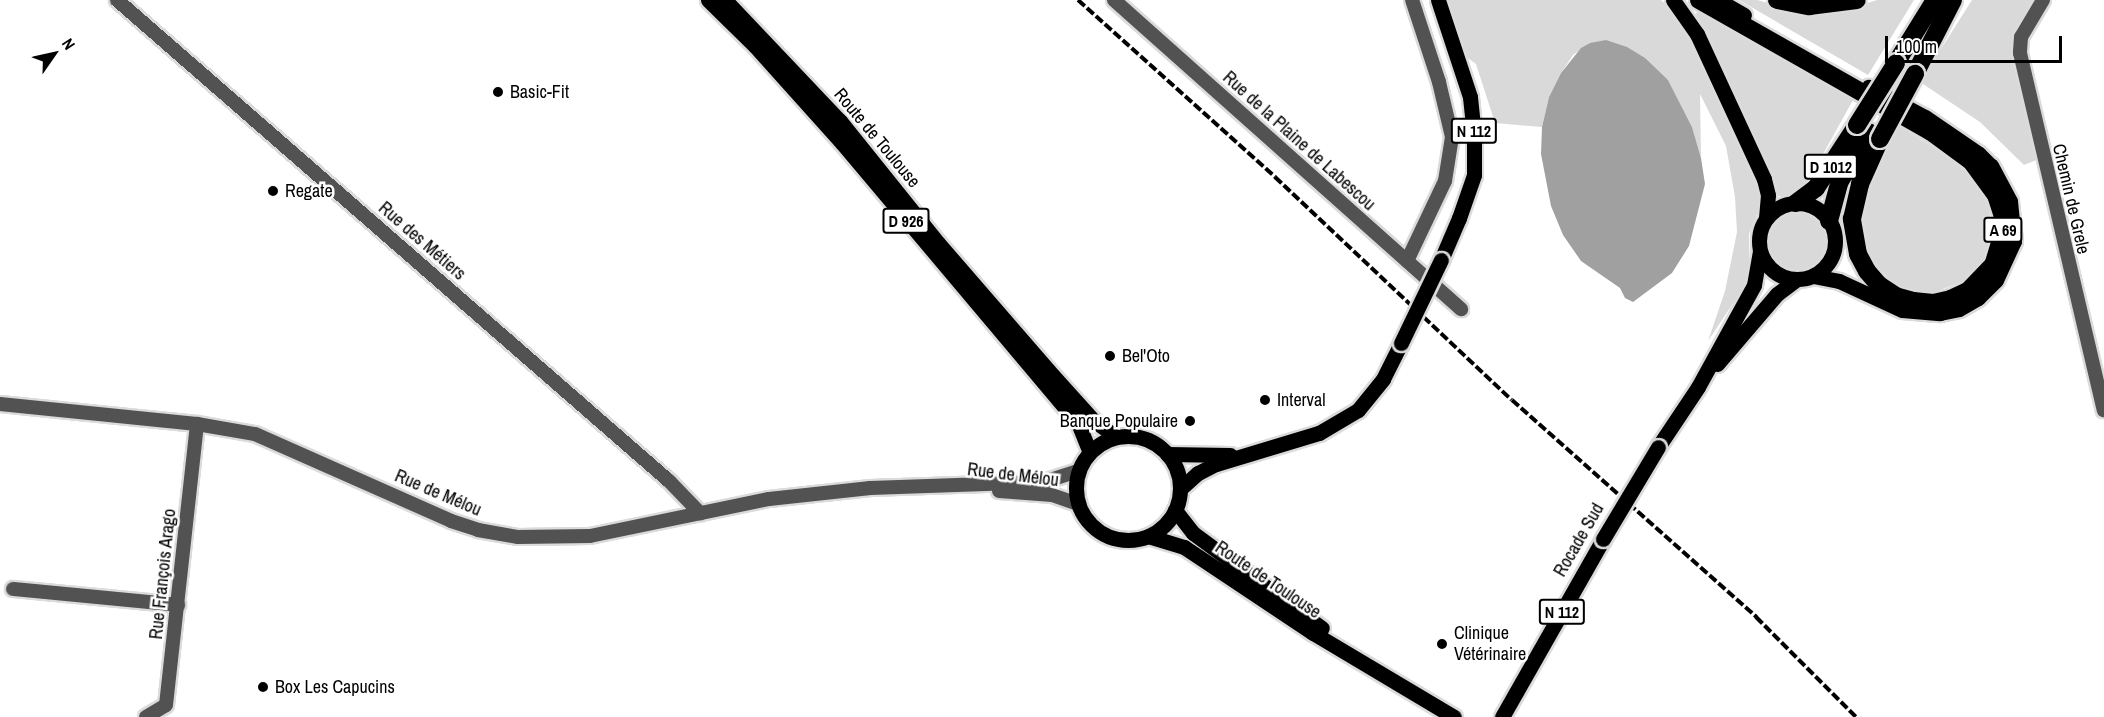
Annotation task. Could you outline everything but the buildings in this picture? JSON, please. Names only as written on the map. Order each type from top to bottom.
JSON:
[{"type":"highway","name":"A 69","points":[[1699,0],[1930,131],[1971,161],[1996,195],[2003,216],[2003,233],[1993,265],[1968,291],[1933,303],[1913,301],[1896,296],[1879,285],[1867,271],[1858,254],[1852,219],[1869,132]]},
{"type":"highway","points":[[1777,0],[1809,6],[1857,0]]},
{"type":"highway","name":"D 1012","points":[[1906,69],[1935,0]]},
{"type":"highway","name":"D 1012","points":[[1829,221],[1839,183],[1906,69],[1952,0]]},
{"type":"highway","name":"D 1012","points":[[1796,203],[1816,188],[1869,132]]},
{"type":"main road","name":"D 926","points":[[708,0],[755,46],[842,143],[1078,423],[1090,452]]},
{"type":"main road","name":"Route de Toulouse","points":[[725,0],[840,121],[938,243],[1048,370],[1093,420],[1116,437]]},
{"type":"main road","name":"N 112","points":[[1180,489],[1198,473],[1239,455],[1318,433],[1358,410],[1383,379],[1460,218],[1474,175],[1474,135],[1470,97],[1438,0]]},
{"type":"main road","points":[[1673,0],[1697,34],[1764,179],[1768,195],[1766,218],[1758,240],[1760,252],[1771,269],[1779,274],[1805,277],[1823,268],[1831,258],[1834,246],[1829,221],[1809,205],[1796,203],[1785,205],[1766,218]]},
{"type":"main road","name":"A 69","points":[[1718,0],[1907,107],[1963,142],[1991,166],[2010,201],[2014,241],[2006,262],[1996,280],[1978,298],[1959,309],[1940,313],[1902,310],[1839,281],[1805,277]]},
{"type":"main road","name":"Rocade Sud","points":[[1502,717],[1603,539],[1658,447],[1698,387],[1754,285],[1760,252]]},
{"type":"main road","name":"Rocade Sud","points":[[1698,387],[1777,294],[1805,277]]},
{"type":"main road","points":[[1134,436],[1147,439],[1167,454],[1176,471],[1180,489],[1175,510],[1160,530],[1148,536],[1124,540],[1103,534],[1084,516],[1078,504],[1076,482],[1078,471],[1090,452],[1102,442],[1116,437],[1134,436]]},
{"type":"main road","name":"N 112","points":[[1167,454],[1239,455]]},
{"type":"main road","name":"Route de Toulouse","points":[[1175,510],[1193,533],[1242,567],[1364,662]]},
{"type":"main road","name":"Route de Toulouse","points":[[1148,536],[1184,547],[1313,633],[1454,717]]},
{"type":"street","name":"Rue des Métiers","points":[[117,0],[661,473],[700,513]]},
{"type":"street","name":"Rue de la Plaine de Labescou","points":[[1114,0],[1461,309]]},
{"type":"street","points":[[1407,261],[1445,181],[1452,137],[1439,82],[1412,0]]},
{"type":"street","name":"Chemin de Grele","points":[[2043,0],[2021,37],[2020,53],[2060,232],[2104,410]]},
{"type":"street","name":"Rue de Mélou","points":[[0,404],[236,429],[274,440],[451,521],[497,534],[518,537],[590,536],[780,498],[870,488],[1051,481],[1078,471]]},
{"type":"street","name":"Rue François Arago","points":[[146,717],[166,705],[197,424]]},
{"type":"street","name":"Rue de Mélou","points":[[944,486],[1052,495],[1078,504]]},
{"type":"street","points":[[13,589],[178,605]]},
{"type":"shaded area","points":[[1444,0],[1661,0],[1677,15],[1695,45],[1761,184],[1763,199],[1749,234],[1750,278],[1708,341],[1725,291],[1737,232],[1735,197],[1726,146],[1700,94],[1701,158],[1692,127],[1668,80],[1590,43],[1573,55],[1561,73],[1549,97],[1542,127],[1495,123],[1476,64],[1461,53]]},
{"type":"shaded area","points":[[1739,0],[1757,0],[1794,10],[1855,7],[1877,0],[1914,0],[1868,75]]},
{"type":"shaded area","points":[[1972,0],[2036,0],[2012,46],[2039,159],[2024,165],[1980,122],[1920,82]]},
{"type":"shaded area","points":[[1698,12],[1853,100],[1807,183],[1799,191],[1782,197],[1775,195],[1693,16]]},
{"type":"shaded area","points":[[1606,40],[1627,47],[1645,58],[1668,80],[1692,127],[1701,158],[1705,184],[1689,246],[1672,273],[1633,302],[1625,298],[1620,288],[1581,261],[1563,235],[1551,206],[1541,154],[1542,127],[1549,97],[1561,73],[1581,48],[1590,43]]},
{"type":"shaded area","points":[[1895,124],[1956,161],[1977,182],[1989,206],[1992,237],[1982,263],[1968,279],[1930,294],[1914,295],[1897,288],[1881,276],[1867,257],[1860,225],[1865,191]]},
{"type":"shaded area","points":[[1797,211],[1814,216],[1822,224],[1827,241],[1822,258],[1814,266],[1797,271],[1780,266],[1772,258],[1767,241],[1772,224],[1780,216]]},
{"type":"railway","points":[[1078,0],[1275,177],[1512,400],[1756,617],[1856,717]]},
{"type":"place","name":"Basic-Fit","points":[[498,92]]},
{"type":"place","name":"Regate","points":[[273,191]]},
{"type":"place","name":"Bel'Oto","points":[[1110,356]]},
{"type":"place","name":"Interval","points":[[1265,400]]},
{"type":"place","name":"Banque Populaire","points":[[1190,421]]},
{"type":"place","name":"Clinique Vétérinaire","points":[[1442,644]]},
{"type":"place","name":"Box Les Capucins","points":[[263,687]]}]
